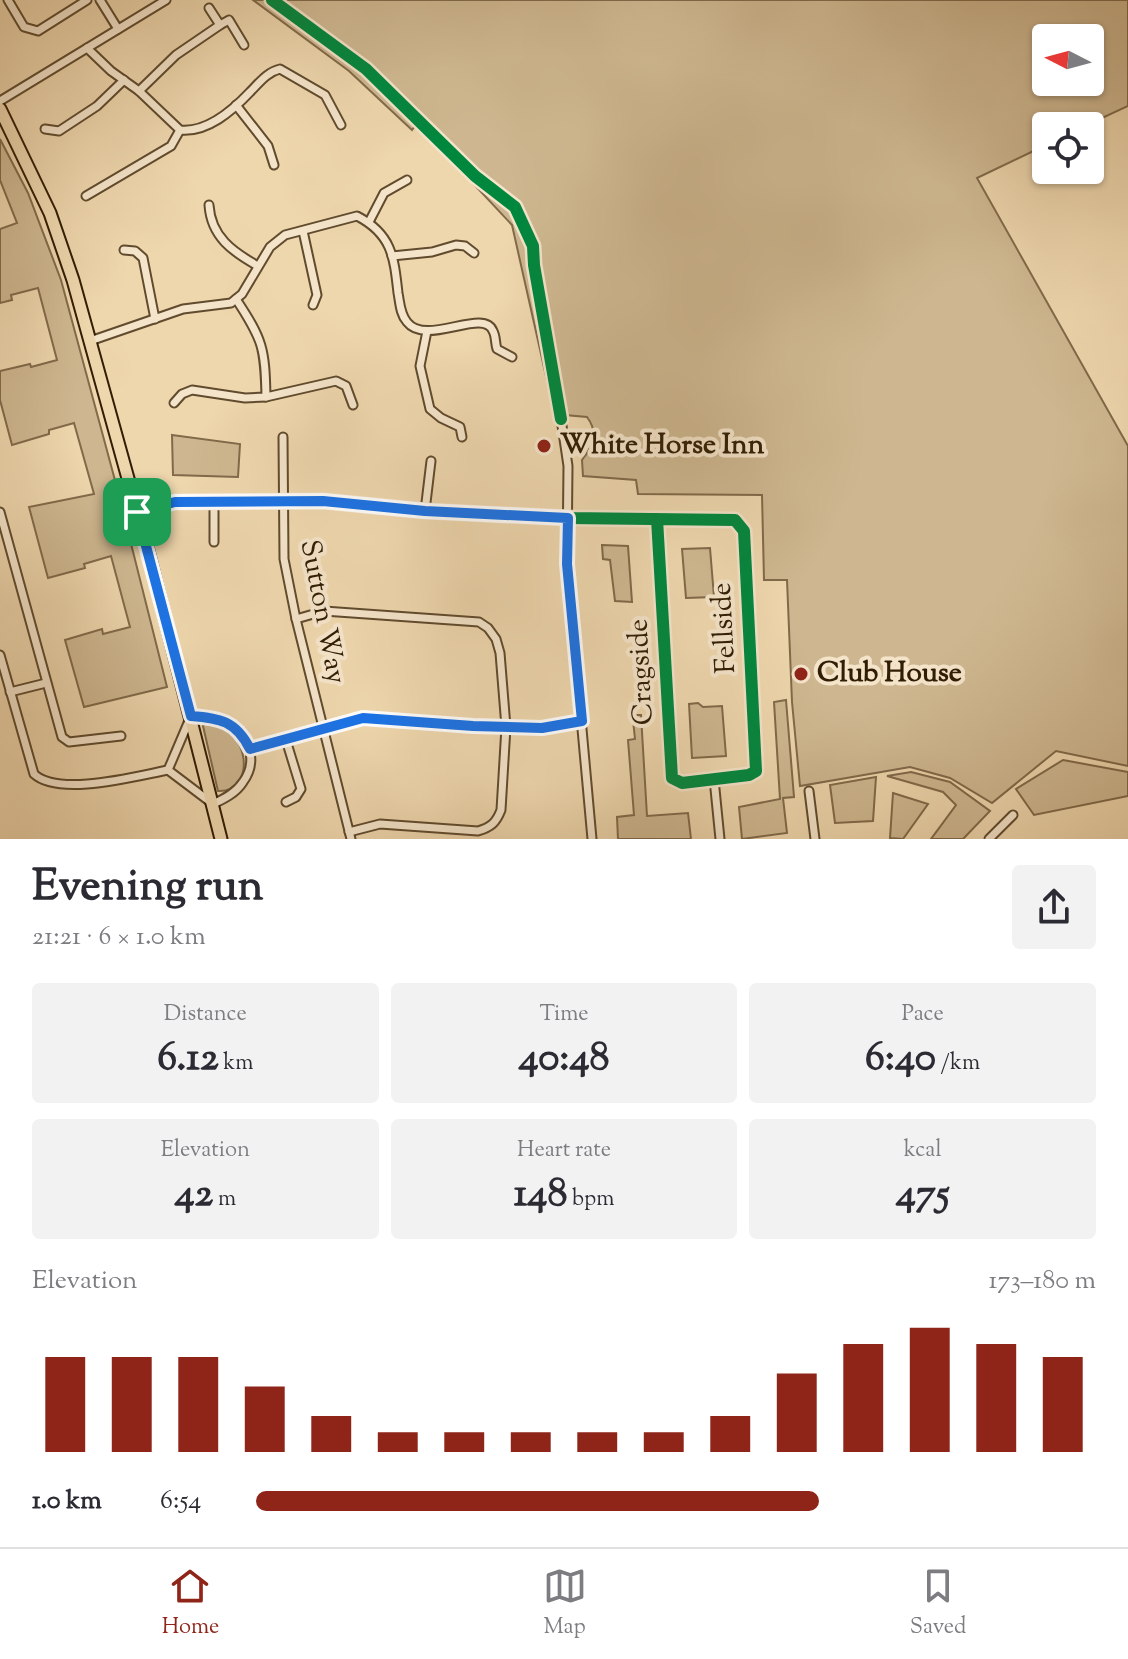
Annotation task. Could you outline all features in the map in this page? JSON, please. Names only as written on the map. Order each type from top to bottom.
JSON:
[{"type":"main road","points":[[0,109],[60,238],[137,512],[221,839]]},
{"type":"street","points":[[8,0],[24,27],[38,31],[87,0]]},
{"type":"street","points":[[100,0],[118,29]]},
{"type":"street","points":[[0,101],[166,0]]},
{"type":"street","points":[[209,8],[220,25]]},
{"type":"street","points":[[139,91],[176,55],[229,20],[244,45]]},
{"type":"street","points":[[87,48],[180,130],[198,131],[213,123],[271,71],[280,69],[325,95],[341,125]]},
{"type":"street","points":[[45,129],[59,131],[97,106],[124,80]]},
{"type":"street","points":[[236,105],[268,146],[274,165]]},
{"type":"street","points":[[86,196],[171,146],[180,130]]},
{"type":"street","points":[[369,222],[384,193],[407,180]]},
{"type":"street","points":[[209,205],[220,239],[232,251],[258,266]]},
{"type":"street","points":[[90,341],[183,309],[231,303],[242,294],[270,247],[285,235],[357,216],[369,222],[389,243],[401,310],[408,325],[427,331],[476,323],[488,325],[493,330],[497,349],[512,357]]},
{"type":"street","points":[[303,231],[317,295],[313,305]]},
{"type":"street","points":[[392,256],[432,252],[456,245],[465,246],[474,253]]},
{"type":"street","points":[[124,250],[135,251],[143,258],[155,319]]},
{"type":"street","points":[[317,295],[327,301]]},
{"type":"street","points":[[236,299],[258,333],[265,358],[266,397]]},
{"type":"street","points":[[427,331],[420,366],[430,409],[460,427],[462,437]]},
{"type":"street","points":[[174,403],[182,394],[192,390],[245,398],[266,397],[336,381],[346,386],[353,405]]},
{"type":"street","points":[[561,419],[568,462],[567,564],[592,839]]},
{"type":"street","name":"Sutton Way","points":[[283,437],[284,559],[350,836]]},
{"type":"street","points":[[425,511],[431,461]]},
{"type":"street","points":[[137,512],[175,502],[323,501],[425,511],[657,519]]},
{"type":"street","points":[[214,502],[214,542]]},
{"type":"street","points":[[0,512],[46,683],[65,741],[121,736]]},
{"type":"street","name":"Cragside","points":[[657,519],[672,778],[682,783],[714,779]]},
{"type":"street","name":"Fellside","points":[[657,519],[735,520],[744,531],[756,771],[749,775],[714,779]]},
{"type":"street","points":[[0,551],[10,549]]},
{"type":"street","points":[[296,619],[324,611],[479,622],[496,639],[500,653],[506,727],[501,810],[497,821],[478,831],[380,824],[350,836]]},
{"type":"street","points":[[0,655],[34,774],[42,782],[94,783],[168,770],[213,804],[231,795],[244,781],[250,763],[250,749],[241,733],[230,724],[219,719],[191,716],[168,770]]},
{"type":"street","points":[[10,692],[46,683]]},
{"type":"street","points":[[250,749],[363,718],[542,728],[582,721]]},
{"type":"street","points":[[286,740],[301,789],[296,797],[286,802]]},
{"type":"street","points":[[714,779],[720,839]]},
{"type":"street","points":[[809,791],[815,839]]},
{"type":"street","points":[[989,839],[1013,815]]},
{"type":"shaded area","points":[[253,0],[1128,0],[1128,106],[1104,117],[1104,112],[1032,112],[1032,152],[977,178],[1128,446],[1128,766],[1056,751],[992,803],[950,778],[910,767],[800,786],[792,702],[787,580],[764,580],[762,495],[638,494],[636,480],[583,476],[582,460],[592,444],[593,428],[587,417],[565,415],[563,395],[550,394],[512,225],[427,134],[420,124],[421,118],[412,130],[349,71]]},
{"type":"shaded area","points":[[0,139],[28,193],[61,280],[167,687],[84,707],[65,640],[102,629],[103,634],[130,627],[111,556],[84,564],[85,568],[48,578],[29,507],[94,494],[74,423],[12,445],[0,400],[0,371],[57,360],[38,288],[11,295],[12,300],[0,303],[0,229],[17,223],[0,180]]},
{"type":"shaded area","points":[[172,435],[240,444],[238,477],[173,475]]},
{"type":"shaded area","points":[[602,545],[628,546],[632,602],[615,601],[610,560],[603,559]]},
{"type":"shaded area","points":[[710,548],[714,597],[686,598],[682,549]]},
{"type":"shaded area","points":[[786,700],[794,797],[783,798],[787,833],[742,839],[739,807],[780,799],[774,702]]},
{"type":"shaded area","points":[[698,703],[703,707],[722,706],[726,756],[692,758],[689,704]]},
{"type":"shaded area","points":[[636,715],[641,715],[647,816],[688,813],[691,839],[618,839],[617,817],[634,815],[628,740],[635,739],[633,720]]},
{"type":"shaded area","points":[[206,722],[221,726],[233,735],[240,746],[244,759],[243,771],[239,782],[230,789],[218,791],[203,726]]},
{"type":"shaded area","points":[[1063,760],[1128,772],[1128,796],[1034,815],[1016,789]]},
{"type":"shaded area","points":[[911,772],[950,782],[990,811],[963,839],[931,839],[956,805],[943,792],[887,776]]},
{"type":"shaded area","points":[[876,777],[873,821],[835,823],[830,785]]},
{"type":"shaded area","points":[[893,793],[928,804],[903,839],[890,838]]},
{"type":"cycle path","points":[[272,0],[366,69],[475,176],[515,207],[533,246],[561,419]]},
{"type":"cycle path","points":[[137,512],[175,502],[323,501],[425,511],[568,518],[735,520],[744,531],[756,771],[749,775],[682,783],[672,778],[657,519]]},
{"type":"place","name":"White Horse Inn","points":[[544,446]]},
{"type":"place","name":"Club House","points":[[801,674]]},
{"type":"route","points":[[323,501],[425,511],[568,518],[566,551],[582,721],[542,728],[363,718],[250,749],[241,733],[230,724],[219,719],[191,716],[137,512],[175,502],[323,501]]}]
